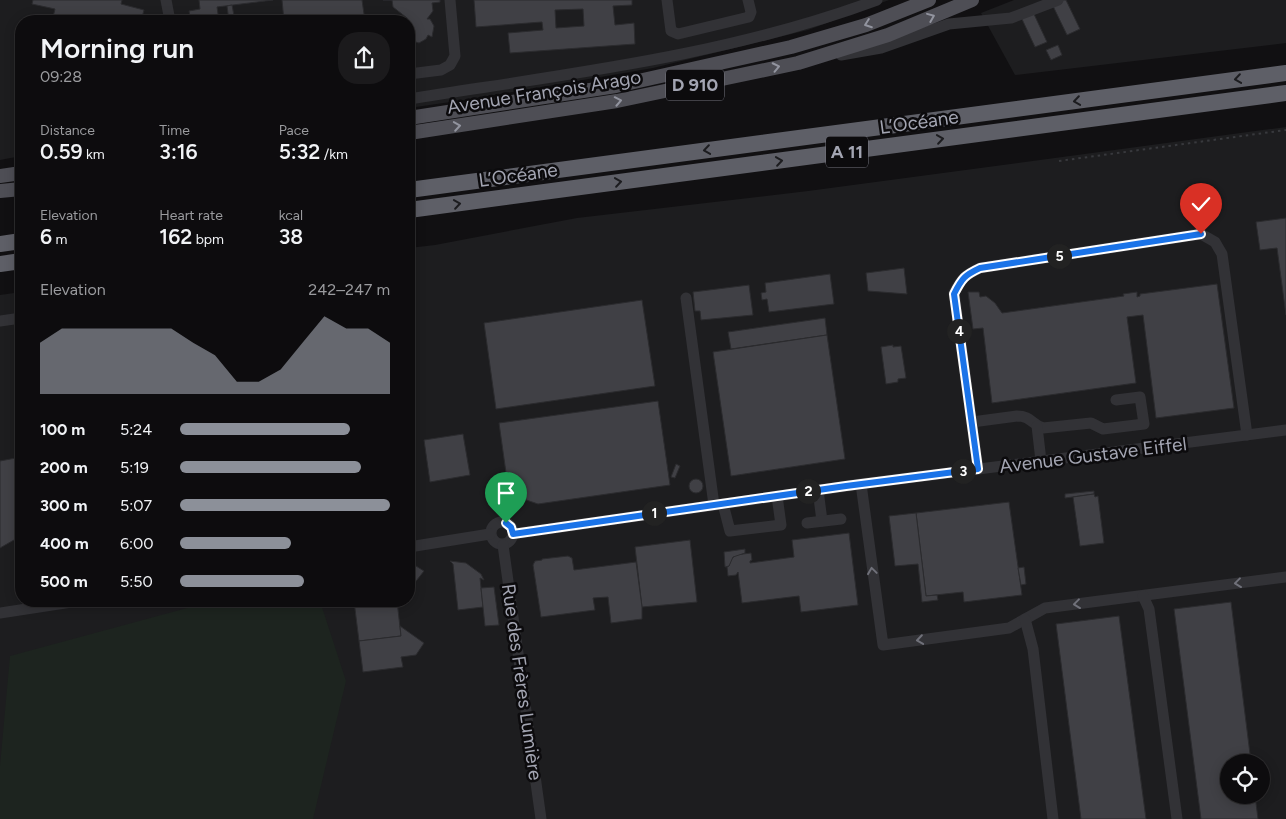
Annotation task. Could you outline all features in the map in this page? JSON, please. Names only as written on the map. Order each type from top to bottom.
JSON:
[{"type":"highway","name":"L’Océane","points":[[415,189],[1286,73]]},
{"type":"highway","name":"L’Océane","points":[[415,209],[1286,93]]},
{"type":"highway","points":[[0,244],[15,242]]},
{"type":"highway","points":[[0,264],[15,262]]},
{"type":"main road","name":"Avenue François Arago","points":[[415,117],[616,86],[782,50],[866,25],[929,0]]},
{"type":"main road","name":"Avenue François Arago","points":[[415,132],[617,101],[798,63],[888,35],[972,0]]},
{"type":"main road","points":[[0,176],[15,174]]},
{"type":"main road","points":[[0,192],[15,190]]},
{"type":"street","points":[[166,0],[169,15]]},
{"type":"street","points":[[415,73],[441,70],[450,65],[455,56],[450,0]]},
{"type":"street","points":[[667,0],[671,32],[678,34],[748,17],[751,12],[748,0]]},
{"type":"street","points":[[415,98],[636,63],[728,44],[837,15],[877,0]]},
{"type":"street","points":[[798,63],[881,48],[949,24],[1011,18],[1058,0]]},
{"type":"street","points":[[978,469],[954,294],[961,280],[980,268],[1201,234],[1215,242],[1222,254],[1247,435]]},
{"type":"street","points":[[686,298],[719,504],[730,531],[781,524],[777,496]]},
{"type":"street","points":[[0,322],[15,319]]},
{"type":"street","points":[[972,422],[1024,416],[1037,426],[1043,428],[1091,423],[1103,429],[1144,424],[1140,397],[1116,400]]},
{"type":"street","points":[[1037,426],[1041,461]]},
{"type":"street","name":"Avenue Gustave Eiffel","points":[[513,534],[860,484],[1286,430]]},
{"type":"street","points":[[860,484],[883,645],[1009,628],[1045,608],[1286,577]]},
{"type":"street","points":[[818,490],[822,521]]},
{"type":"street","points":[[807,523],[841,519]]},
{"type":"street","points":[[500,522],[506,523],[511,527],[513,534],[508,543],[503,545],[492,540],[490,534],[491,528],[500,522]]},
{"type":"street","points":[[415,546],[490,534]]},
{"type":"street","name":"Rue des Frères Lumière","points":[[503,545],[540,819]]},
{"type":"street","points":[[1142,596],[1149,609],[1177,819]]},
{"type":"street","points":[[0,613],[39,607]]},
{"type":"street","points":[[1025,620],[1033,649],[1053,819]]},
{"type":"path","points":[[1059,161],[1286,130]]},
{"type":"shaded area","points":[[0,0],[889,0],[808,30],[653,68],[415,107],[415,15],[15,15],[15,157],[0,160]]},
{"type":"shaded area","points":[[1014,0],[1286,0],[1286,43],[1015,75],[981,13]]},
{"type":"shaded area","points":[[1286,127],[1286,819],[0,819],[0,295],[15,293],[15,607],[415,607],[415,247],[577,218],[808,191]]},
{"type":"shaded area","points":[[191,607],[322,607],[346,681],[313,819],[0,819],[0,766],[10,656]]},
{"type":"building","points":[[33,0],[122,0],[121,4],[144,10],[143,15],[54,15],[55,9],[32,4]]},
{"type":"building","points":[[199,0],[273,0],[217,7],[218,15],[190,15],[189,11],[200,9]]},
{"type":"building","points":[[282,0],[362,0],[364,15],[283,15]]},
{"type":"building","points":[[392,0],[440,0],[440,2],[432,3],[433,11],[427,19],[430,19],[434,26],[432,37],[428,35],[426,39],[419,43],[415,42],[415,15],[403,15],[393,7]]},
{"type":"building","points":[[474,0],[632,0],[632,5],[613,6],[615,25],[634,23],[635,44],[510,53],[508,33],[543,30],[542,22],[476,27]],"holes":[[[583,9],[584,26],[556,28],[555,10]]]},
{"type":"building","points":[[1066,0],[1080,29],[1067,35],[1052,4]]},
{"type":"building","points":[[232,5],[234,15],[228,15],[227,6]]},
{"type":"building","points":[[1033,12],[1047,42],[1035,47],[1021,17]]},
{"type":"building","points":[[1058,45],[1062,55],[1051,60],[1046,50]]},
{"type":"building","points":[[1286,218],[1286,315],[1277,248],[1260,250],[1256,222]]},
{"type":"building","points":[[904,268],[907,294],[868,291],[866,273]]},
{"type":"building","points":[[830,274],[834,304],[769,312],[767,299],[762,300],[761,293],[766,292],[765,283]]},
{"type":"building","points":[[1217,284],[1234,408],[1156,418],[1143,315],[1127,317],[1136,383],[992,403],[983,328],[973,329],[968,292],[979,292],[980,297],[986,296],[995,303],[1002,313],[1124,296],[1123,294],[1137,292],[1137,297],[1140,294]]},
{"type":"building","points":[[749,285],[753,315],[701,320],[700,311],[695,311],[693,292]]},
{"type":"building","points":[[642,300],[655,386],[496,409],[484,323]]},
{"type":"building","points":[[825,318],[827,335],[731,349],[728,332]]},
{"type":"building","points":[[827,335],[845,459],[731,476],[713,352]]},
{"type":"building","points":[[893,345],[893,347],[901,346],[906,378],[898,379],[898,382],[886,384],[881,347]]},
{"type":"building","points":[[658,401],[670,485],[538,504],[509,494],[499,423]]},
{"type":"building","points":[[463,434],[470,475],[430,482],[424,440]]},
{"type":"building","points":[[15,458],[15,539],[0,548],[0,461]]},
{"type":"building","points":[[676,464],[680,466],[675,478],[671,477]]},
{"type":"building","points":[[693,479],[699,479],[703,486],[699,493],[693,493],[689,489],[689,483]]},
{"type":"building","points":[[1094,491],[1094,494],[1065,498],[1065,494]]},
{"type":"building","points":[[1094,494],[1095,497],[1098,496],[1104,543],[1080,546],[1073,497]]},
{"type":"building","points":[[1009,502],[1022,595],[964,602],[963,592],[926,596],[916,513]]},
{"type":"building","points":[[916,513],[926,596],[937,595],[938,600],[922,602],[918,564],[895,566],[889,516]]},
{"type":"building","points":[[849,533],[858,605],[801,612],[799,596],[742,603],[738,572],[736,575],[728,576],[727,567],[735,555],[751,553],[752,560],[750,563],[794,557],[792,540]]},
{"type":"building","points":[[690,540],[697,602],[642,607],[635,547]]},
{"type":"building","points":[[745,549],[745,553],[733,557],[729,566],[725,567],[724,552]]},
{"type":"building","points":[[568,556],[572,558],[574,570],[636,562],[642,619],[611,623],[608,597],[593,598],[595,610],[541,617],[533,565],[535,561],[542,559]]},
{"type":"building","points":[[450,561],[466,563],[481,574],[484,580],[480,578],[483,607],[458,610],[453,564]]},
{"type":"building","points":[[416,566],[424,571],[415,582]]},
{"type":"building","points":[[1024,567],[1026,584],[1021,585],[1018,568]]},
{"type":"building","points":[[494,587],[499,625],[485,626],[481,588]]},
{"type":"building","points":[[1231,602],[1250,754],[1220,754],[1220,804],[1256,804],[1258,819],[1201,819],[1174,609]]},
{"type":"building","points":[[355,607],[398,607],[401,636],[359,641]]},
{"type":"building","points":[[1119,616],[1146,819],[1081,819],[1056,624]]},
{"type":"building","points":[[400,626],[424,643],[416,655],[401,657],[403,667],[363,672],[359,641],[401,636]]},
{"type":"route","points":[[506,523],[511,527],[513,534],[978,469],[954,294],[961,280],[980,268],[1201,234]]}]
